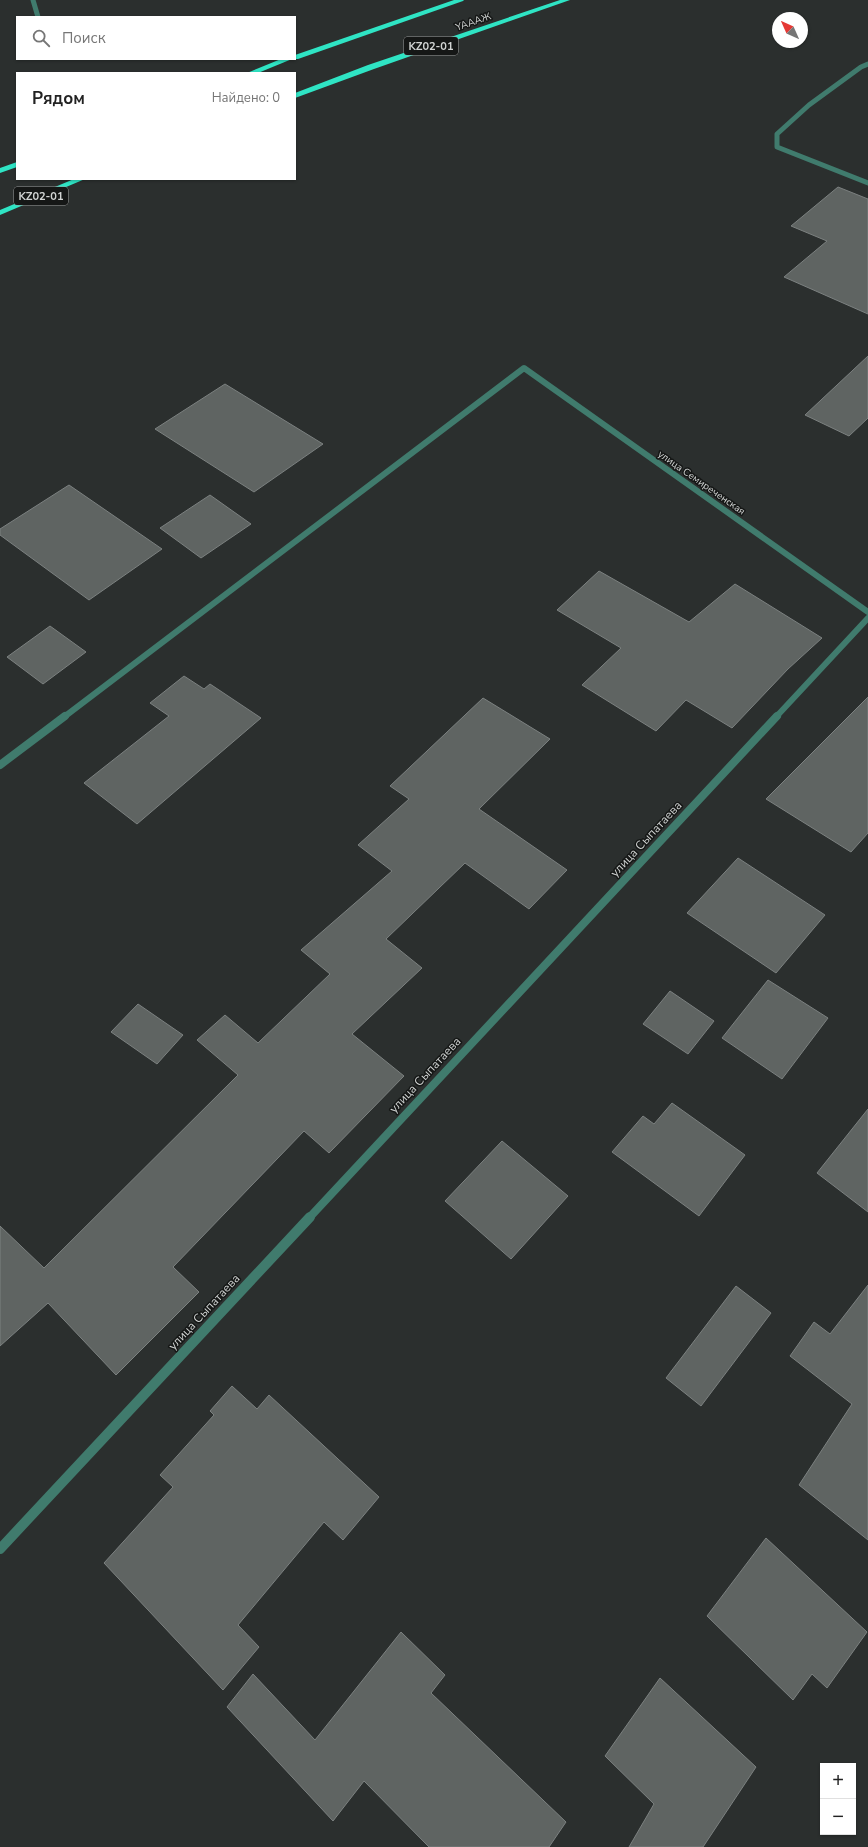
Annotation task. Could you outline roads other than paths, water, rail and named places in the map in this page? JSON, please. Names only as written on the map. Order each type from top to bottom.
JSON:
[{"type":"highway","name":"ҮАААЖ","points":[[296,57],[462,0]]},
{"type":"highway","name":"ҮАААЖ","points":[[296,96],[370,67],[567,0]]},
{"type":"highway","points":[[254,72],[285,60]]},
{"type":"highway","points":[[0,171],[16,164]]},
{"type":"highway","name":"KZ02-01","points":[[0,213],[79,180]]},
{"type":"street","points":[[33,0],[38,16]]},
{"type":"street","points":[[868,64],[809,105],[777,134],[777,147],[868,183]]},
{"type":"street","name":"улица Семиреченская","points":[[0,765],[524,368],[868,612]]},
{"type":"street","name":"улица Сыпатаева","points":[[0,1549],[868,618]]}]
